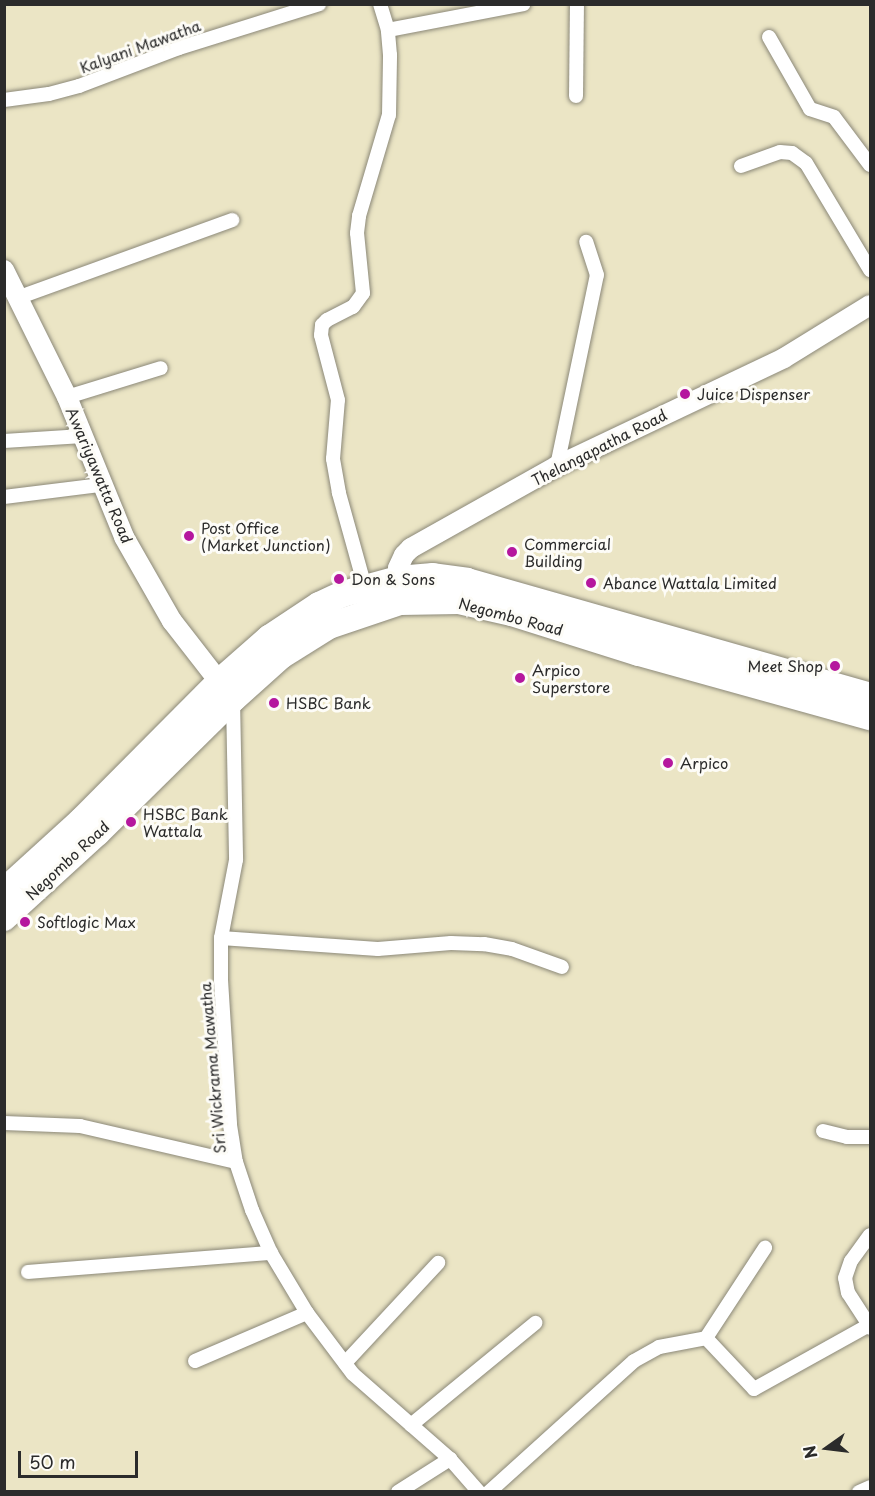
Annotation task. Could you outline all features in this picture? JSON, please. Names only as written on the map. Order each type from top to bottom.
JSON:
[{"type":"highway","name":"Negombo Road","points":[[4,891],[226,690],[305,640],[351,618],[399,590],[433,576],[467,581],[870,696]]},
{"type":"highway","name":"Negombo Road","points":[[4,918],[97,833],[226,690],[293,620],[320,605],[365,587],[399,590],[512,613],[650,656],[870,717]]},
{"type":"street","name":"Kalyani Mawatha","points":[[4,100],[49,94],[79,86],[178,48],[319,4]]},
{"type":"street","points":[[365,587],[339,493],[333,459],[338,400],[321,335],[322,325],[327,320],[353,307],[363,294],[363,273],[358,242],[359,216],[389,115],[388,30],[380,4]]},
{"type":"street","points":[[388,30],[524,4]]},
{"type":"street","points":[[576,96],[577,4]]},
{"type":"street","points":[[769,37],[810,109],[834,117],[842,124],[870,165]]},
{"type":"street","points":[[741,166],[780,152],[792,153],[806,163],[870,270]]},
{"type":"street","points":[[17,297],[232,220]]},
{"type":"street","points":[[556,466],[597,275],[586,242]]},
{"type":"street","name":"Awariyawatta Road","points":[[4,270],[67,397],[124,537],[167,612],[192,650],[226,690]]},
{"type":"street","name":"Thelangapatha Road","points":[[399,590],[400,562],[411,548],[556,466],[783,358],[870,305]]},
{"type":"street","points":[[67,397],[161,368]]},
{"type":"street","points":[[4,441],[83,435]]},
{"type":"street","points":[[4,496],[101,485]]},
{"type":"street","name":"Sri Wickrama Mawatha","points":[[226,690],[236,860],[221,938],[221,980],[229,1114],[236,1162],[252,1210],[271,1253],[307,1313],[345,1363],[380,1399],[450,1459],[479,1491]]},
{"type":"street","points":[[221,938],[378,949],[452,943],[484,944],[512,949],[562,967]]},
{"type":"street","points":[[4,1123],[80,1126],[236,1162]]},
{"type":"street","points":[[823,1131],[847,1137],[870,1137]]},
{"type":"street","points":[[706,1338],[754,1389],[870,1327],[848,1293],[845,1278],[851,1261],[870,1235]]},
{"type":"street","points":[[489,1491],[634,1360],[658,1347],[706,1338],[765,1248]]},
{"type":"street","points":[[28,1272],[271,1253]]},
{"type":"street","points":[[345,1363],[438,1263]]},
{"type":"street","points":[[195,1361],[307,1313]]},
{"type":"street","points":[[411,1425],[535,1323]]},
{"type":"street","points":[[398,1491],[450,1459]]},
{"type":"street","points":[[859,1491],[870,1487]]},
{"type":"place","name":"Juice Dispenser","points":[[685,394]]},
{"type":"place","name":"Post Office (Market Junction)","points":[[189,536]]},
{"type":"place","name":"Commercial Building","points":[[512,552]]},
{"type":"place","name":"Don & Sons","points":[[339,579]]},
{"type":"place","name":"Abance Wattala Limited","points":[[591,583]]},
{"type":"place","name":"Meet Shop","points":[[835,666]]},
{"type":"place","name":"Arpico Superstore","points":[[520,678]]},
{"type":"place","name":"HSBC Bank","points":[[274,703]]},
{"type":"place","name":"Arpico","points":[[668,763]]},
{"type":"place","name":"HSBC Bank Wattala","points":[[131,822]]},
{"type":"place","name":"Softlogic Max","points":[[25,922]]}]
